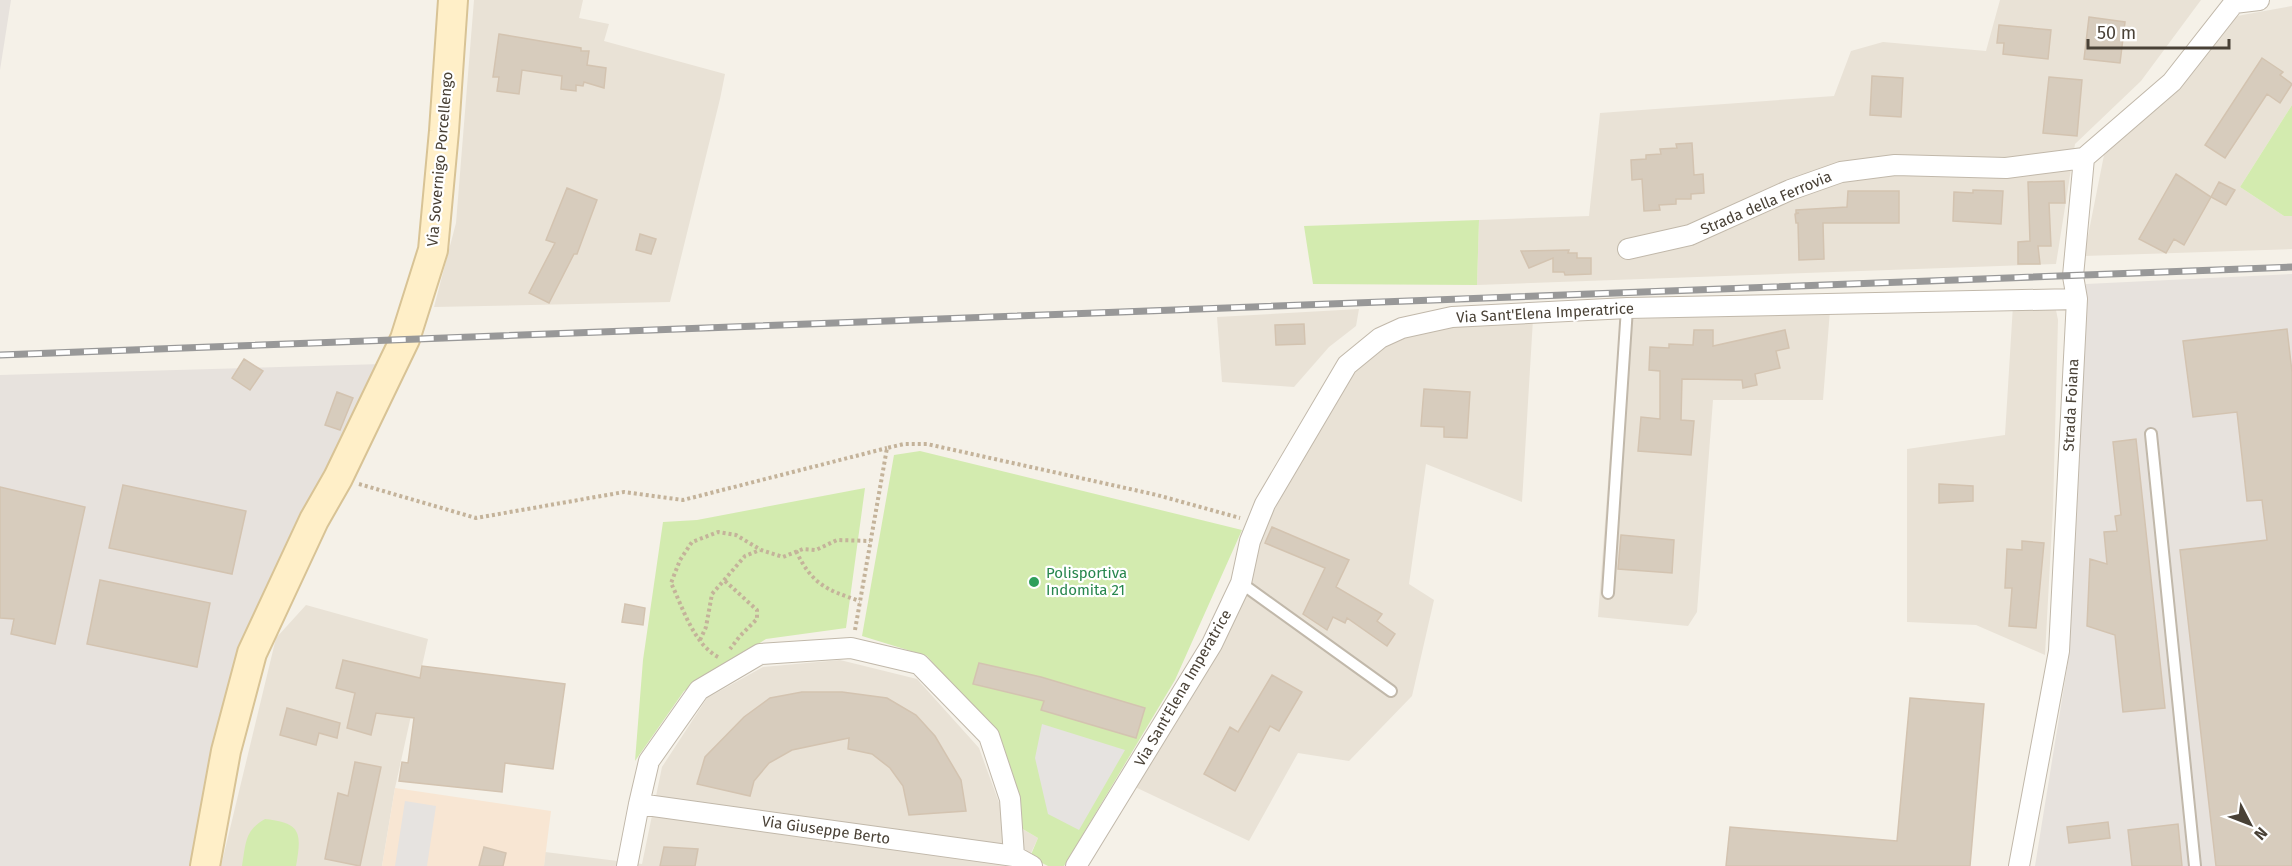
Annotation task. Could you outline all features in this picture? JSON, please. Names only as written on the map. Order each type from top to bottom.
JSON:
[{"type":"street","name":"Via Sovernigo Porcellengo","points":[[205,866],[226,751],[252,653],[314,520],[338,478],[405,339],[433,250],[453,0]]},
{"type":"street","points":[[2084,159],[2172,82],[2233,1],[2259,0]]},
{"type":"street","name":"Strada della Ferrovia","points":[[1628,249],[1690,235],[1790,190],[1841,172],[1895,165],[2006,168],[2084,159]]},
{"type":"street","name":"Strada Foiana","points":[[2019,866],[2059,651],[2077,299],[2073,276],[2084,159]]},
{"type":"street","name":"Via Sant'Elena Imperatrice","points":[[1076,866],[1212,644],[1241,583],[1250,541],[1265,504],[1347,365],[1380,338],[1402,328],[1452,317],[1628,308],[2077,299]]},
{"type":"street","points":[[627,866],[649,761],[699,690],[760,654],[851,648],[919,664],[989,736],[1010,799],[1014,856]]},
{"type":"street","name":"Via Giuseppe Berto","points":[[639,804],[1014,856],[1032,866]]},
{"type":"lane","points":[[1608,593],[1628,308]]},
{"type":"lane","points":[[2151,434],[2195,866]]},
{"type":"lane","points":[[1241,583],[1392,691]]},
{"type":"path","points":[[338,478],[476,518],[624,492],[682,500],[886,448],[904,444],[927,444],[1157,495],[1256,522]]},
{"type":"path","points":[[851,648],[886,448]]},
{"type":"path","points":[[724,581],[757,610],[757,619],[722,659],[709,652],[693,631],[671,583],[680,560],[692,542],[718,532],[736,535],[761,550],[783,557],[802,549],[816,550],[837,540],[870,541]]},
{"type":"path","points":[[700,640],[706,627],[712,594],[745,556],[761,550]]},
{"type":"path","points":[[796,551],[806,571],[820,584],[836,594],[860,601]]},
{"type":"shaded area","points":[[0,0],[11,0],[0,70]]},
{"type":"shaded area","points":[[474,0],[583,0],[579,18],[609,24],[604,41],[725,74],[670,302],[434,307],[456,223]]},
{"type":"shaded area","points":[[2000,0],[2201,0],[2141,81],[2075,144],[2056,264],[1477,285],[1479,220],[1589,216],[1600,113],[1834,96],[1851,51],[1883,42],[1986,51]]},
{"type":"shaded area","points":[[2292,6],[2292,105],[2240,187],[2284,216],[2292,216],[2292,249],[2084,256],[2104,155],[2178,89],[2237,16]]},
{"type":"shaded area","points":[[2292,274],[2292,866],[2035,866],[2069,656],[2086,284]]},
{"type":"shaded area","points":[[2046,304],[2056,310],[2058,320],[2053,508],[2045,655],[1976,625],[1907,622],[1907,449],[2005,435],[2013,305]]},
{"type":"shaded area","points":[[1359,309],[1356,326],[1329,347],[1294,387],[1222,382],[1217,317]]},
{"type":"shaded area","points":[[1830,310],[1823,400],[1713,400],[1697,612],[1688,626],[1598,617],[1620,320]]},
{"type":"shaded area","points":[[1533,319],[1522,502],[1426,464],[1409,584],[1434,600],[1412,696],[1349,761],[1298,753],[1249,841],[1133,786],[1254,548],[1322,421],[1330,399],[1381,342],[1422,328]]},
{"type":"shaded area","points":[[382,364],[261,612],[192,866],[0,866],[0,375]]},
{"type":"shaded area","points":[[306,605],[428,639],[395,788],[382,866],[221,866],[276,638]]},
{"type":"shaded area","points":[[840,660],[917,679],[979,748],[1005,819],[1038,838],[1025,866],[544,866],[545,852],[642,864],[662,767],[707,698],[763,667]]},
{"type":"shaded area","points":[[1042,724],[1125,750],[1079,830],[1048,814],[1035,758]]},
{"type":"shaded area","points":[[395,788],[551,811],[544,866],[382,866]]},
{"type":"shaded area","points":[[405,801],[436,806],[427,866],[395,866]]},
{"type":"green space","points":[[2292,105],[2292,216],[2284,216],[2240,187]]},
{"type":"green space","points":[[1479,220],[1477,285],[1313,284],[1304,226]]},
{"type":"green space","name":"Polisportiva Indomita 21","points":[[920,451],[1242,530],[1175,680],[1064,866],[1048,866],[1030,857],[1038,838],[1021,828],[994,732],[927,656],[862,636],[894,455]]},
{"type":"green space","points":[[865,488],[846,628],[766,639],[684,691],[635,761],[643,660],[663,522],[697,520]]},
{"type":"green space","points":[[265,819],[286,823],[296,831],[299,845],[296,866],[242,866],[247,839],[253,828]]},
{"type":"building","points":[[2089,17],[2125,22],[2120,63],[2084,59]]},
{"type":"building","points":[[1999,25],[2051,30],[2048,59],[2003,54],[2004,43],[1997,43]]},
{"type":"building","points":[[499,34],[589,51],[587,65],[606,68],[604,88],[584,82],[583,86],[576,85],[576,91],[561,89],[562,76],[522,70],[519,94],[497,91],[499,77],[493,77]]},
{"type":"building","points":[[2262,58],[2283,72],[2280,75],[2292,84],[2280,103],[2267,94],[2225,158],[2205,145]]},
{"type":"building","points":[[1872,76],[1903,78],[1901,117],[1870,115]]},
{"type":"building","points":[[2049,77],[2082,80],[2077,136],[2043,133]]},
{"type":"building","points":[[1692,143],[1694,175],[1703,174],[1704,193],[1691,194],[1691,199],[1676,199],[1676,204],[1659,205],[1660,210],[1644,211],[1642,179],[1632,180],[1631,160],[1646,159],[1646,155],[1661,154],[1660,149],[1677,148],[1676,144]]},
{"type":"building","points":[[2176,174],[2211,197],[2184,245],[2174,239],[2166,253],[2139,239]]},
{"type":"building","points":[[2064,181],[2065,203],[2049,203],[2051,246],[2038,246],[2040,264],[2018,264],[2018,242],[2030,241],[2028,182]]},
{"type":"building","points":[[2219,182],[2235,190],[2226,205],[2211,197]]},
{"type":"building","points":[[567,188],[597,200],[577,254],[574,254],[549,303],[529,293],[555,243],[546,240]]},
{"type":"building","points":[[1973,190],[2003,191],[2001,224],[1953,221],[1954,192],[1973,193]]},
{"type":"building","points":[[1848,191],[1899,191],[1899,223],[1823,223],[1824,259],[1799,260],[1798,223],[1796,223],[1795,214],[1799,213],[1796,213],[1796,210],[1847,207]]},
{"type":"building","points":[[640,234],[656,239],[651,254],[636,250]]},
{"type":"building","points":[[1569,250],[1568,253],[1577,253],[1577,258],[1591,258],[1591,274],[1565,275],[1564,272],[1553,272],[1553,258],[1529,268],[1521,251]]},
{"type":"building","points":[[1304,324],[1305,344],[1276,345],[1275,325]]},
{"type":"building","points":[[2287,329],[2292,372],[2292,866],[2216,866],[2180,550],[2267,540],[2262,500],[2247,501],[2237,412],[2193,417],[2183,341]]},
{"type":"building","points":[[1694,330],[1713,330],[1713,346],[1785,330],[1789,348],[1776,351],[1780,368],[1755,374],[1757,385],[1743,388],[1742,380],[1682,379],[1681,420],[1694,421],[1691,455],[1638,451],[1641,417],[1660,419],[1660,371],[1649,370],[1650,347],[1669,348],[1669,344],[1693,345]]},
{"type":"building","points":[[244,359],[263,371],[250,390],[232,378]]},
{"type":"building","points":[[1424,389],[1470,392],[1467,438],[1444,437],[1444,427],[1421,426]]},
{"type":"building","points":[[337,392],[353,398],[340,430],[325,425]]},
{"type":"building","points":[[2136,439],[2165,708],[2123,712],[2115,635],[2087,626],[2090,559],[2107,564],[2104,532],[2117,531],[2115,516],[2121,515],[2113,442]]},
{"type":"building","points":[[1939,484],[1973,486],[1973,501],[1939,503]]},
{"type":"building","points":[[123,485],[246,511],[232,574],[109,548]]},
{"type":"building","points":[[0,487],[85,507],[55,644],[11,634],[14,619],[0,618]]},
{"type":"building","points":[[1272,527],[1349,560],[1336,587],[1382,614],[1377,621],[1395,634],[1387,646],[1347,618],[1345,623],[1333,617],[1327,630],[1303,614],[1325,568],[1265,543]]},
{"type":"building","points":[[1621,535],[1674,540],[1672,573],[1618,569]]},
{"type":"building","points":[[2022,541],[2044,543],[2036,628],[2009,626],[2012,588],[2005,588],[2007,549],[2022,550]]},
{"type":"building","points":[[100,580],[210,603],[197,667],[87,644]]},
{"type":"building","points":[[625,604],[645,608],[643,625],[622,622]]},
{"type":"building","points":[[343,660],[420,678],[422,666],[565,684],[553,769],[505,763],[502,792],[399,781],[402,762],[408,763],[414,718],[376,713],[371,735],[347,728],[355,693],[336,688]]},
{"type":"building","points":[[979,663],[1041,677],[1145,708],[1136,738],[1041,710],[1044,701],[973,684]]},
{"type":"building","points":[[1272,675],[1302,692],[1279,731],[1270,726],[1235,791],[1204,774],[1230,727],[1238,732]]},
{"type":"building","points":[[802,692],[842,692],[887,698],[916,715],[935,736],[961,780],[966,811],[909,815],[903,786],[890,768],[872,754],[848,749],[849,738],[792,750],[769,763],[754,781],[750,796],[697,784],[705,757],[744,717],[770,698]]},
{"type":"building","points":[[1910,698],[1984,704],[1970,866],[1726,866],[1730,827],[1897,841]]},
{"type":"building","points":[[287,708],[340,723],[337,738],[319,733],[316,745],[280,735]]},
{"type":"building","points":[[355,762],[381,767],[360,866],[325,859],[338,793],[348,796]]},
{"type":"building","points":[[2108,822],[2110,838],[2069,843],[2067,827]]},
{"type":"building","points":[[2178,824],[2182,866],[2132,866],[2128,830]]},
{"type":"building","points":[[484,847],[506,853],[503,866],[479,866]]},
{"type":"building","points":[[664,847],[698,849],[695,866],[660,866]]},
{"type":"railway","points":[[0,355],[2292,267]]},
{"type":"place","name":"Polisportiva Indomita 21","points":[[1034,582]]}]
